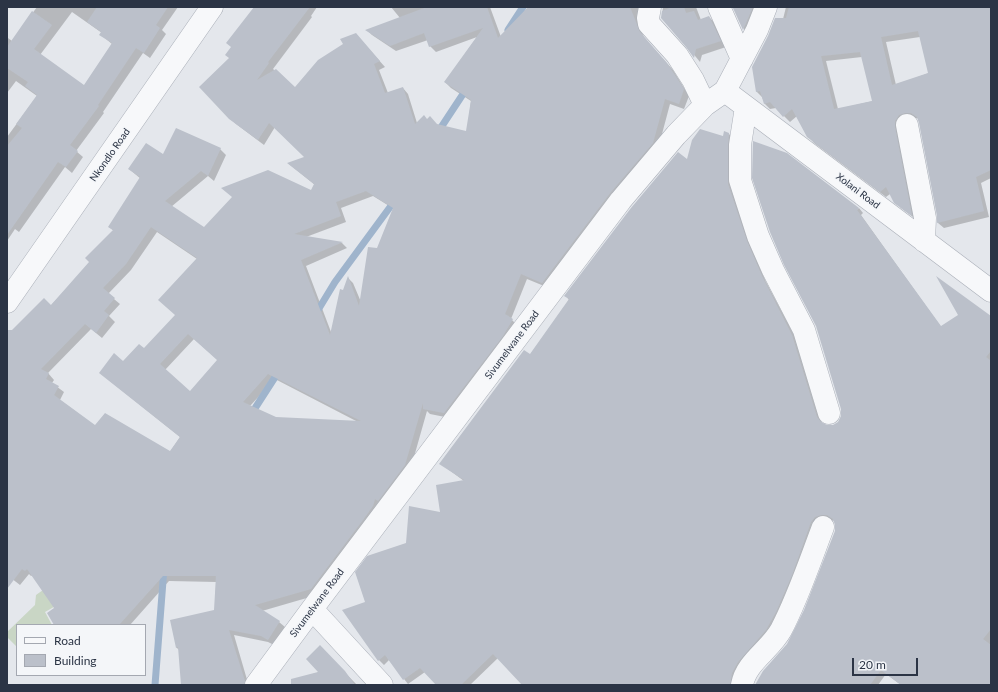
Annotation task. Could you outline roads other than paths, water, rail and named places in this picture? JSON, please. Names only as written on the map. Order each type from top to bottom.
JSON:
[{"type":"street","name":"Nkondlo Road","points":[[7,302],[212,7]]},
{"type":"street","points":[[650,7],[648,24],[677,55],[693,80],[705,105]]},
{"type":"street","points":[[719,7],[742,59]]},
{"type":"street","name":"Sivumelwane Road","points":[[256,685],[621,200],[676,135],[705,105],[725,91],[757,30],[766,7]]},
{"type":"street","name":"Xolani Road","points":[[725,91],[991,291]]},
{"type":"street","points":[[746,107],[740,145],[740,180],[758,236],[773,270],[804,330],[829,413]]},
{"type":"street","points":[[907,125],[925,218],[924,241]]},
{"type":"street","points":[[742,685],[743,679],[751,665],[780,631],[791,608],[823,527]]},
{"type":"street","points":[[312,609],[382,685]]},
{"type":"waterway","points":[[508,30],[523,7]]},
{"type":"waterway","points":[[438,132],[467,88]]},
{"type":"waterway","points":[[315,315],[335,282],[396,199]]},
{"type":"waterway","points":[[250,416],[279,371]]},
{"type":"waterway","points":[[155,685],[164,568]]}]
